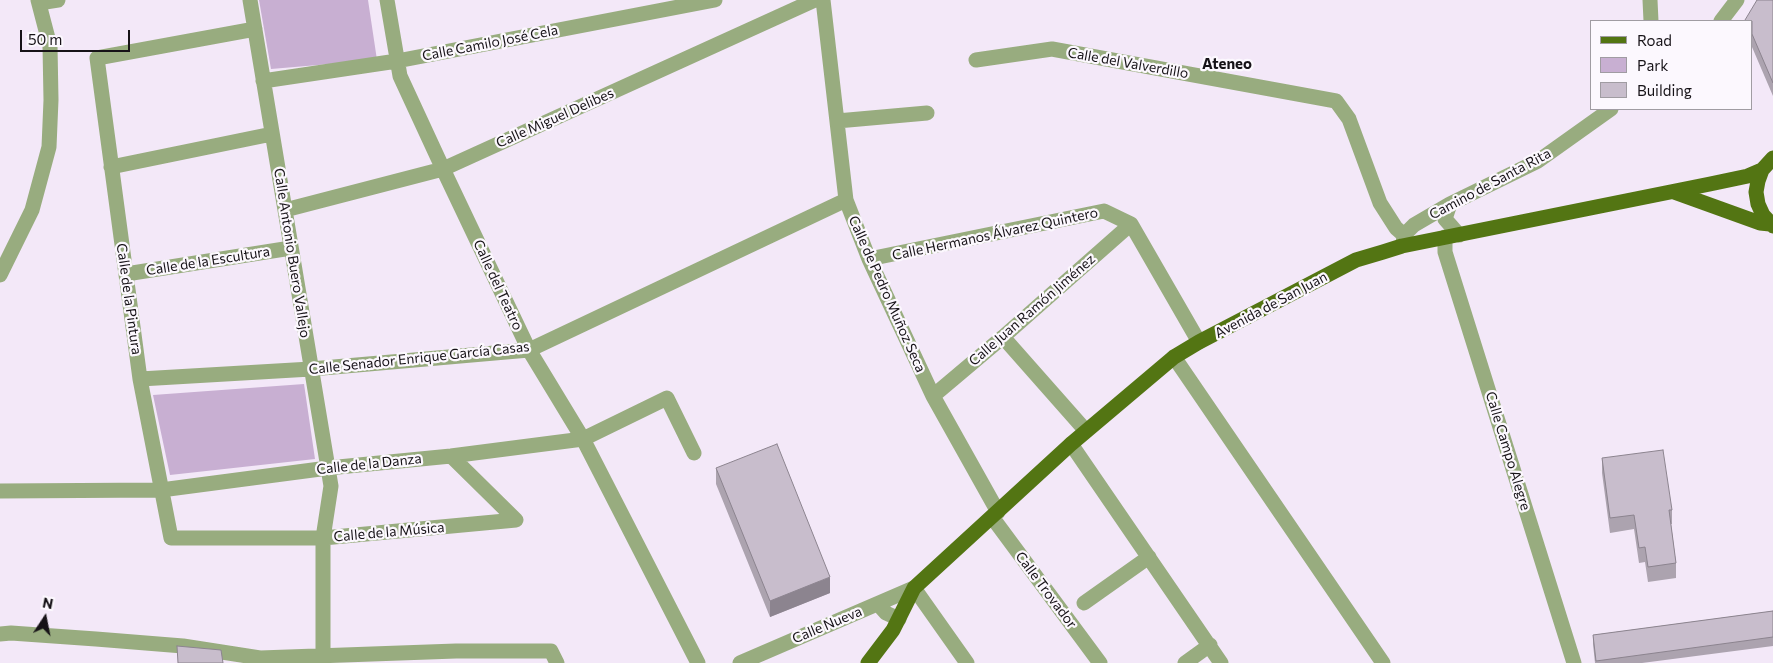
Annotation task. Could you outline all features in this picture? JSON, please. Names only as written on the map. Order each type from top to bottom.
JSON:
[{"type":"main road","points":[[1772,225],[1763,215],[1758,204],[1757,187],[1762,170],[1773,158]]},
{"type":"main road","name":"Avenida de San Juan","points":[[914,588],[1071,444],[1174,357],[1356,260],[1403,241],[1452,236],[1748,176],[1762,170]]},
{"type":"main road","points":[[1672,191],[1772,225]]},
{"type":"main road","points":[[868,663],[893,630],[914,588]]},
{"type":"street","points":[[0,275],[32,210],[49,147],[51,100],[50,46],[38,2],[58,0]]},
{"type":"street","name":"Calle Antonio Buero Vallejo","points":[[250,0],[331,486],[323,538],[323,656]]},
{"type":"street","name":"Calle del Teatro","points":[[387,0],[400,76],[443,169],[529,350],[583,439],[698,663]]},
{"type":"street","name":"Calle Camilo José Cela","points":[[263,81],[397,61],[715,0]]},
{"type":"street","name":"Calle Miguel Delibes","points":[[285,210],[443,169],[800,4],[816,0]]},
{"type":"street","name":"Calle de Pedro Muñoz Seca","points":[[823,0],[846,200],[869,259],[933,396],[995,514]]},
{"type":"street","points":[[1650,0],[1651,20]]},
{"type":"street","points":[[1722,20],[1737,0]]},
{"type":"street","name":"Calle de la Pintura","points":[[171,538],[140,379],[97,58],[255,29]]},
{"type":"street","name":"Calle del Valverdillo","points":[[976,60],[1052,49],[1336,101],[1349,119],[1380,203],[1403,241]]},
{"type":"street","name":"Camino de Santa Rita","points":[[1403,241],[1414,225],[1450,204],[1538,161],[1610,110]]},
{"type":"street","points":[[837,121],[927,113]]},
{"type":"street","points":[[111,167],[272,134]]},
{"type":"street","name":"Calle Senador Enrique García Casas","points":[[140,379],[311,369],[529,350],[846,200]]},
{"type":"street","points":[[1450,204],[1445,220],[1452,236]]},
{"type":"street","name":"Calle Hermanos Álvarez Quintero","points":[[869,259],[1104,211],[1131,224]]},
{"type":"street","points":[[1131,224],[1199,342]]},
{"type":"street","name":"Calle Juan Ramón Jiménez","points":[[933,396],[1131,224]]},
{"type":"street","name":"Calle Campo Alegre","points":[[1452,236],[1446,252],[1574,663]]},
{"type":"street","name":"Calle de la Escultura","points":[[126,274],[291,248]]},
{"type":"street","points":[[1003,337],[1086,431]]},
{"type":"street","points":[[1174,357],[1383,663]]},
{"type":"street","name":"Calle de la Danza","points":[[0,491],[161,490],[328,468],[451,456],[583,439],[667,398],[694,453]]},
{"type":"street","points":[[1071,444],[1221,663]]},
{"type":"street","name":"Calle de la Música","points":[[171,538],[323,538],[516,520],[451,456]]},
{"type":"street","name":"Calle Trovador","points":[[995,514],[1100,663]]},
{"type":"street","points":[[1084,603],[1149,557]]},
{"type":"street","points":[[914,588],[967,663]]},
{"type":"street","name":"Calle Nueva","points":[[740,663],[914,588]]},
{"type":"street","points":[[878,604],[886,613],[899,619]]},
{"type":"street","points":[[0,634],[40,635],[183,646],[260,658],[456,651],[551,651],[557,663]]},
{"type":"street","points":[[1184,663],[1210,645]]},
{"type":"green space","points":[[259,0],[368,0],[377,60],[271,69]]},
{"type":"green space","points":[[304,384],[315,459],[170,475],[153,395]]},
{"type":"building","points":[[1757,0],[1773,0],[1773,83],[1753,36],[1753,20],[1745,20]]},
{"type":"building","points":[[777,444],[830,577],[770,601],[716,468]]},
{"type":"building","points":[[1663,450],[1672,510],[1669,510],[1676,563],[1648,567],[1645,547],[1639,548],[1634,515],[1610,518],[1602,458]]},
{"type":"building","points":[[1773,611],[1773,637],[1596,661],[1593,635]]},
{"type":"building","points":[[177,646],[221,650],[223,663],[178,663]]},
{"type":"district","name":"Ateneo","points":[[1227,64]]}]
